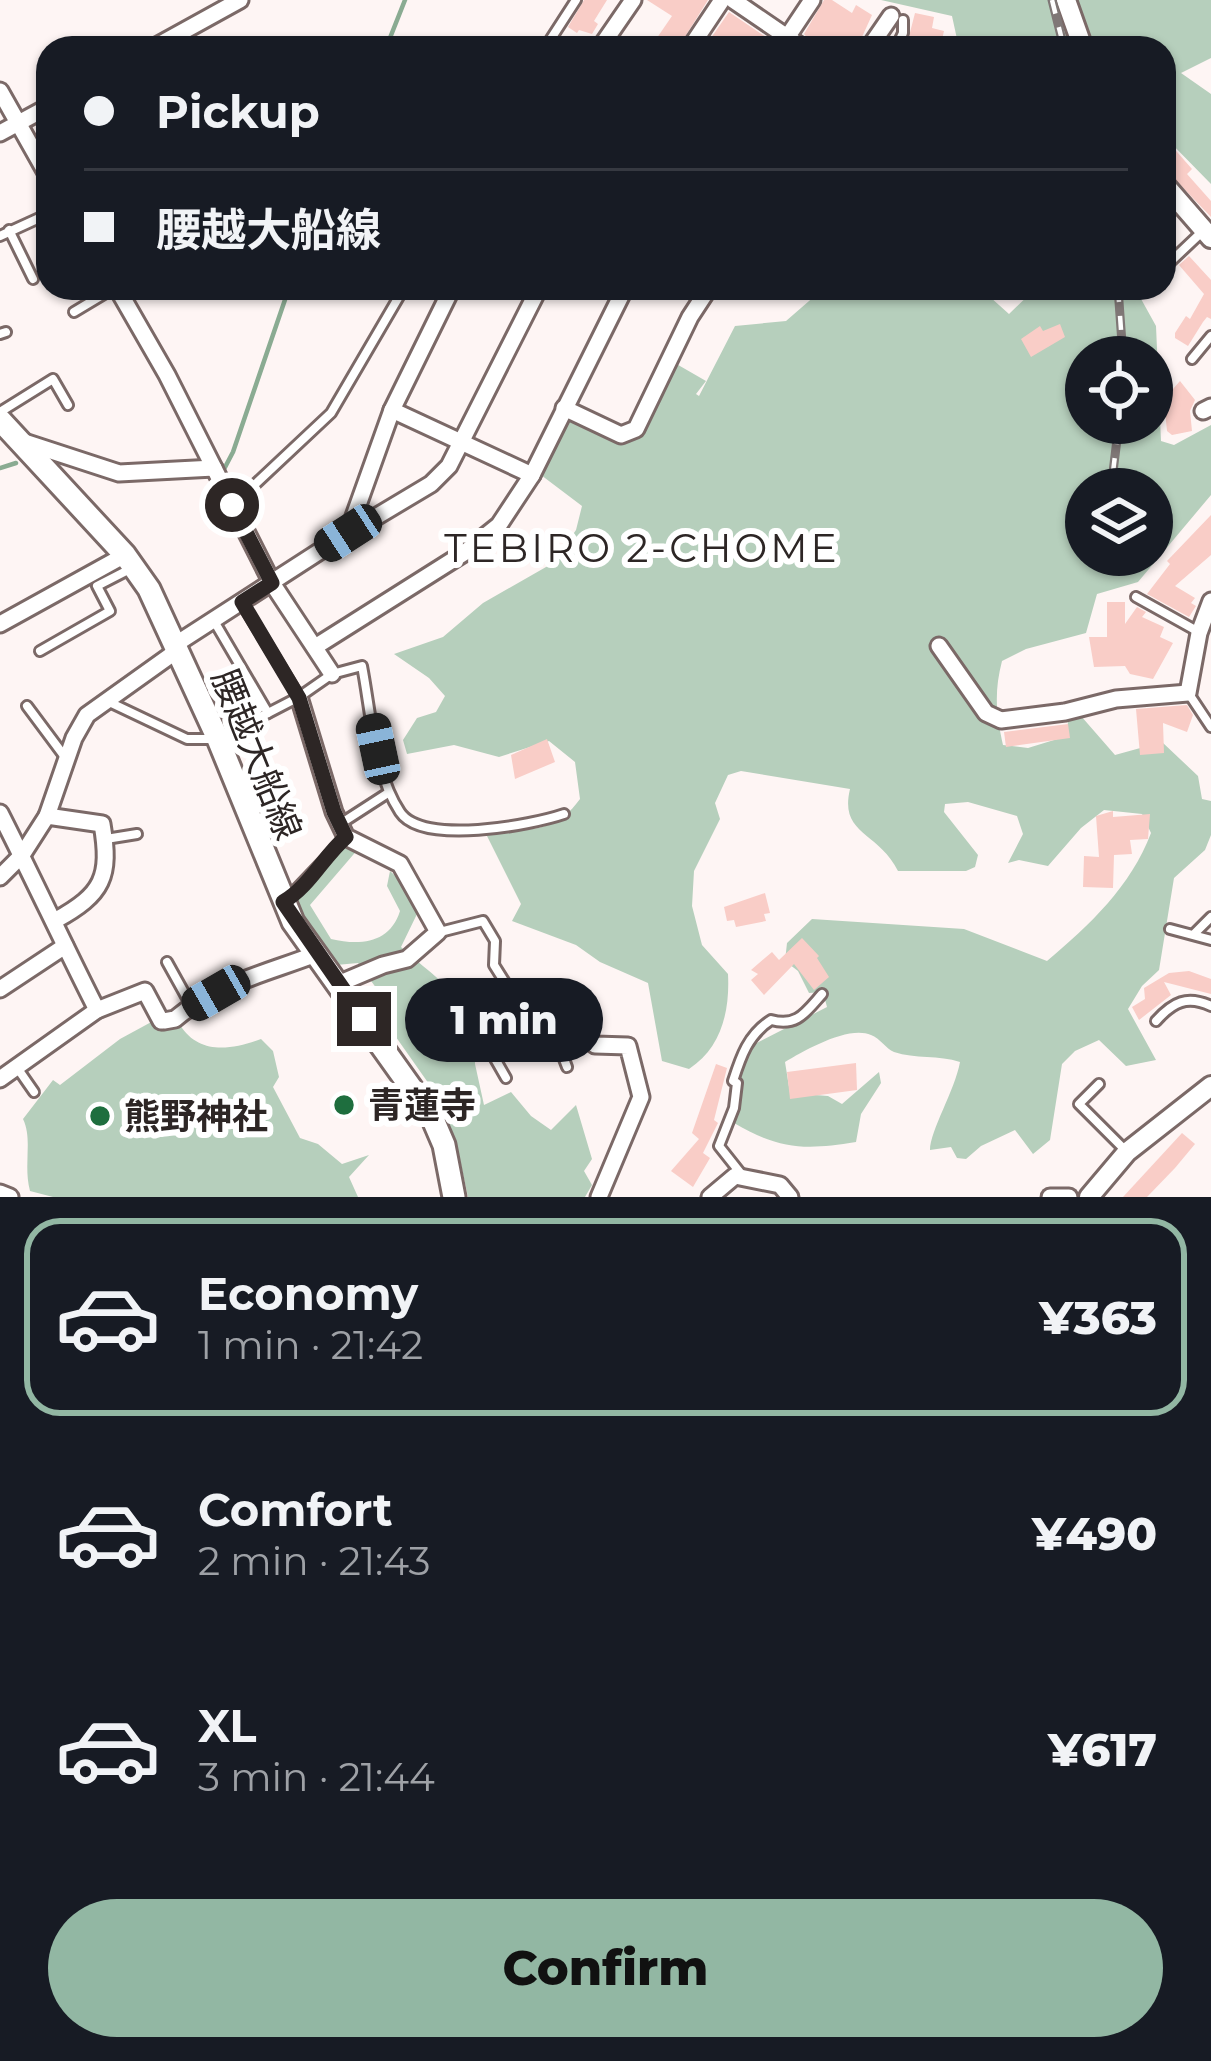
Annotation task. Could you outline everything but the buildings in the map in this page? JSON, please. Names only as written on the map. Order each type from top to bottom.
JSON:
[{"type":"main road","name":"腰越大船線","points":[[0,416],[129,561],[177,647],[283,902],[432,1118],[444,1145],[454,1197]]},
{"type":"street","points":[[175,36],[240,0]]},
{"type":"street","points":[[608,36],[632,0]]},
{"type":"street","points":[[698,36],[722,0]]},
{"type":"street","points":[[733,0],[776,36]]},
{"type":"street","points":[[789,36],[812,0]]},
{"type":"street","points":[[1066,0],[1080,36]]},
{"type":"street","points":[[880,36],[897,18]]},
{"type":"street","points":[[0,91],[36,155]]},
{"type":"street","points":[[0,133],[36,114]]},
{"type":"street","points":[[1176,198],[1208,234]]},
{"type":"street","points":[[122,300],[272,583],[332,674]]},
{"type":"street","points":[[348,533],[392,410],[446,300]]},
{"type":"street","points":[[0,877],[22,855],[47,816],[74,738],[87,715],[213,620],[440,477],[533,300]]},
{"type":"street","points":[[315,647],[485,538],[510,512],[619,300]]},
{"type":"street","points":[[564,408],[621,435],[636,428],[697,300]]},
{"type":"street","points":[[392,410],[532,476]]},
{"type":"street","points":[[18,440],[119,472],[214,468]]},
{"type":"street","points":[[0,624],[129,561]]},
{"type":"street","points":[[939,646],[986,713],[1001,720],[1065,712],[1116,699],[1188,693],[1199,633],[1211,601]]},
{"type":"street","points":[[299,698],[342,831],[400,865],[439,932],[407,959],[338,984]]},
{"type":"street","points":[[0,813],[98,1010]]},
{"type":"street","points":[[47,816],[102,824],[108,861],[87,903],[56,920]]},
{"type":"street","points":[[0,989],[65,946]]},
{"type":"street","points":[[0,1079],[98,1010],[145,991],[163,1021],[175,1019],[239,979],[316,954]]},
{"type":"street","points":[[580,1031],[595,1045],[628,1046],[641,1096],[599,1197]]},
{"type":"street","points":[[1089,1197],[1127,1152],[1211,1086]]},
{"type":"street","points":[[710,1197],[725,1182],[742,1176],[765,1189],[780,1185],[790,1197]]},
{"type":"street","points":[[0,1193],[10,1197]]},
{"type":"street","points":[[1050,1197],[1069,1197]]},
{"type":"lane","points":[[553,36],[576,0]]},
{"type":"lane","points":[[897,18],[902,36]]},
{"type":"lane","points":[[33,279],[4,233],[36,219]]},
{"type":"lane","points":[[1176,258],[1208,234]]},
{"type":"lane","points":[[14,272],[27,266]]},
{"type":"lane","points":[[74,312],[94,300]]},
{"type":"lane","points":[[232,505],[331,413],[397,300]]},
{"type":"lane","points":[[1192,359],[1211,336]]},
{"type":"lane","points":[[0,416],[53,380],[68,405]]},
{"type":"lane","points":[[40,651],[110,611],[97,586],[129,561]]},
{"type":"lane","points":[[1136,597],[1199,633]]},
{"type":"lane","points":[[242,602],[299,698]]},
{"type":"lane","points":[[213,620],[268,713]]},
{"type":"lane","points":[[104,700],[187,739],[218,739],[299,698],[332,674],[362,667],[388,793],[405,819],[438,828],[512,826],[564,814]]},
{"type":"lane","points":[[1188,693],[1211,727]]},
{"type":"lane","points":[[26,706],[69,761]]},
{"type":"lane","points":[[283,902],[320,868],[342,831],[388,793]]},
{"type":"lane","points":[[105,840],[136,834]]},
{"type":"lane","points":[[1194,933],[1211,917]]},
{"type":"lane","points":[[439,932],[483,921],[495,941],[494,965],[523,1011],[545,1019],[567,1067]]},
{"type":"lane","points":[[1169,929],[1211,940]]},
{"type":"lane","points":[[167,962],[192,1007]]},
{"type":"lane","points":[[742,1176],[719,1146],[734,1108],[737,1084],[733,1081],[743,1049],[771,1020],[799,1020],[822,994]]},
{"type":"lane","points":[[1156,1022],[1184,1000],[1211,1006]]},
{"type":"lane","points":[[506,1078],[486,1043],[523,1011]]},
{"type":"lane","points":[[17,1067],[34,1093]]},
{"type":"lane","points":[[1099,1084],[1079,1104],[1127,1152]]},
{"type":"green space","points":[[881,0],[1211,0],[1211,58],[1181,73],[1211,94],[1211,184],[1176,148],[1176,36],[956,36],[952,16]]},
{"type":"green space","points":[[810,300],[993,300],[1009,314],[1024,300],[1142,300],[1156,336],[1065,336],[1065,444],[1174,445],[1211,425],[1211,495],[1173,540],[1173,468],[1065,468],[1065,576],[1143,576],[1138,582],[1097,594],[1086,633],[1026,649],[1002,661],[997,703],[1003,745],[1028,748],[1067,736],[1068,721],[1081,716],[1115,755],[1162,742],[1198,776],[1202,799],[1211,801],[1211,835],[1205,850],[1174,878],[1159,970],[1128,1009],[1156,1060],[1126,1066],[1099,1040],[1075,1051],[1062,1064],[1050,1140],[1033,1154],[1015,1130],[966,1159],[957,1158],[951,1147],[930,1150],[960,1062],[894,1052],[871,1035],[839,1036],[785,1062],[790,1093],[828,1096],[842,1104],[879,1072],[881,1083],[861,1114],[856,1142],[794,1146],[734,1123],[738,1076],[747,1048],[827,1007],[823,992],[809,993],[798,971],[785,961],[787,943],[812,919],[964,929],[1047,961],[1094,919],[1132,870],[1151,833],[1142,814],[1104,810],[1048,866],[1019,860],[1008,863],[1023,834],[1017,816],[968,802],[945,804],[944,812],[978,855],[975,867],[898,871],[855,825],[848,804],[850,789],[741,771],[728,775],[715,803],[720,819],[694,871],[692,906],[702,945],[728,974],[727,1002],[716,1040],[689,1069],[662,1061],[648,983],[600,962],[576,945],[512,921],[521,904],[485,832],[527,830],[560,819],[580,799],[575,762],[549,741],[499,757],[454,745],[407,754],[403,740],[417,718],[436,712],[445,696],[429,678],[394,654],[443,637],[483,603],[553,563],[576,530],[582,506],[541,475],[569,416],[620,441],[673,362],[706,381],[699,396],[735,326],[786,321]]},
{"type":"green space","points":[[347,842],[359,848],[310,905],[331,939],[363,942],[382,936],[400,911],[387,886],[390,871],[402,882],[417,914],[401,947],[458,1000],[463,1010],[451,1015],[457,1029],[475,1027],[475,1064],[484,1105],[511,1092],[531,1116],[551,1130],[576,1105],[592,1159],[584,1171],[592,1185],[585,1197],[468,1197],[457,1146],[436,1094],[391,1030],[382,996],[358,963],[336,965],[296,905],[295,898]]},
{"type":"green space","points":[[155,1020],[180,1025],[206,1046],[238,1046],[261,1039],[273,1051],[279,1077],[273,1087],[300,1138],[318,1144],[342,1164],[369,1155],[349,1177],[358,1197],[53,1197],[30,1191],[23,1119],[53,1080],[60,1085],[120,1039]]},
{"type":"waterway","points":[[391,36],[405,0]]},
{"type":"waterway","points":[[222,473],[285,300]]},
{"type":"waterway","points":[[0,468],[16,463]]},
{"type":"waterway","points":[[140,479],[170,478]]},
{"type":"waterway","points":[[0,866],[6,860]]},
{"type":"railway","points":[[1052,0],[1061,36]]},
{"type":"railway","points":[[1119,300],[1121,336]]},
{"type":"railway","points":[[1113,468],[1116,444]]},
{"type":"place","name":"青蓮寺","points":[[344,1105]]},
{"type":"place","name":"熊野神社","points":[[100,1116]]},
{"type":"district","name":"TEBIRO 2-CHOME","points":[[642,548]]},
{"type":"route","points":[[232,505],[272,583],[242,602],[299,698],[346,837],[283,902],[364,1019]]}]
